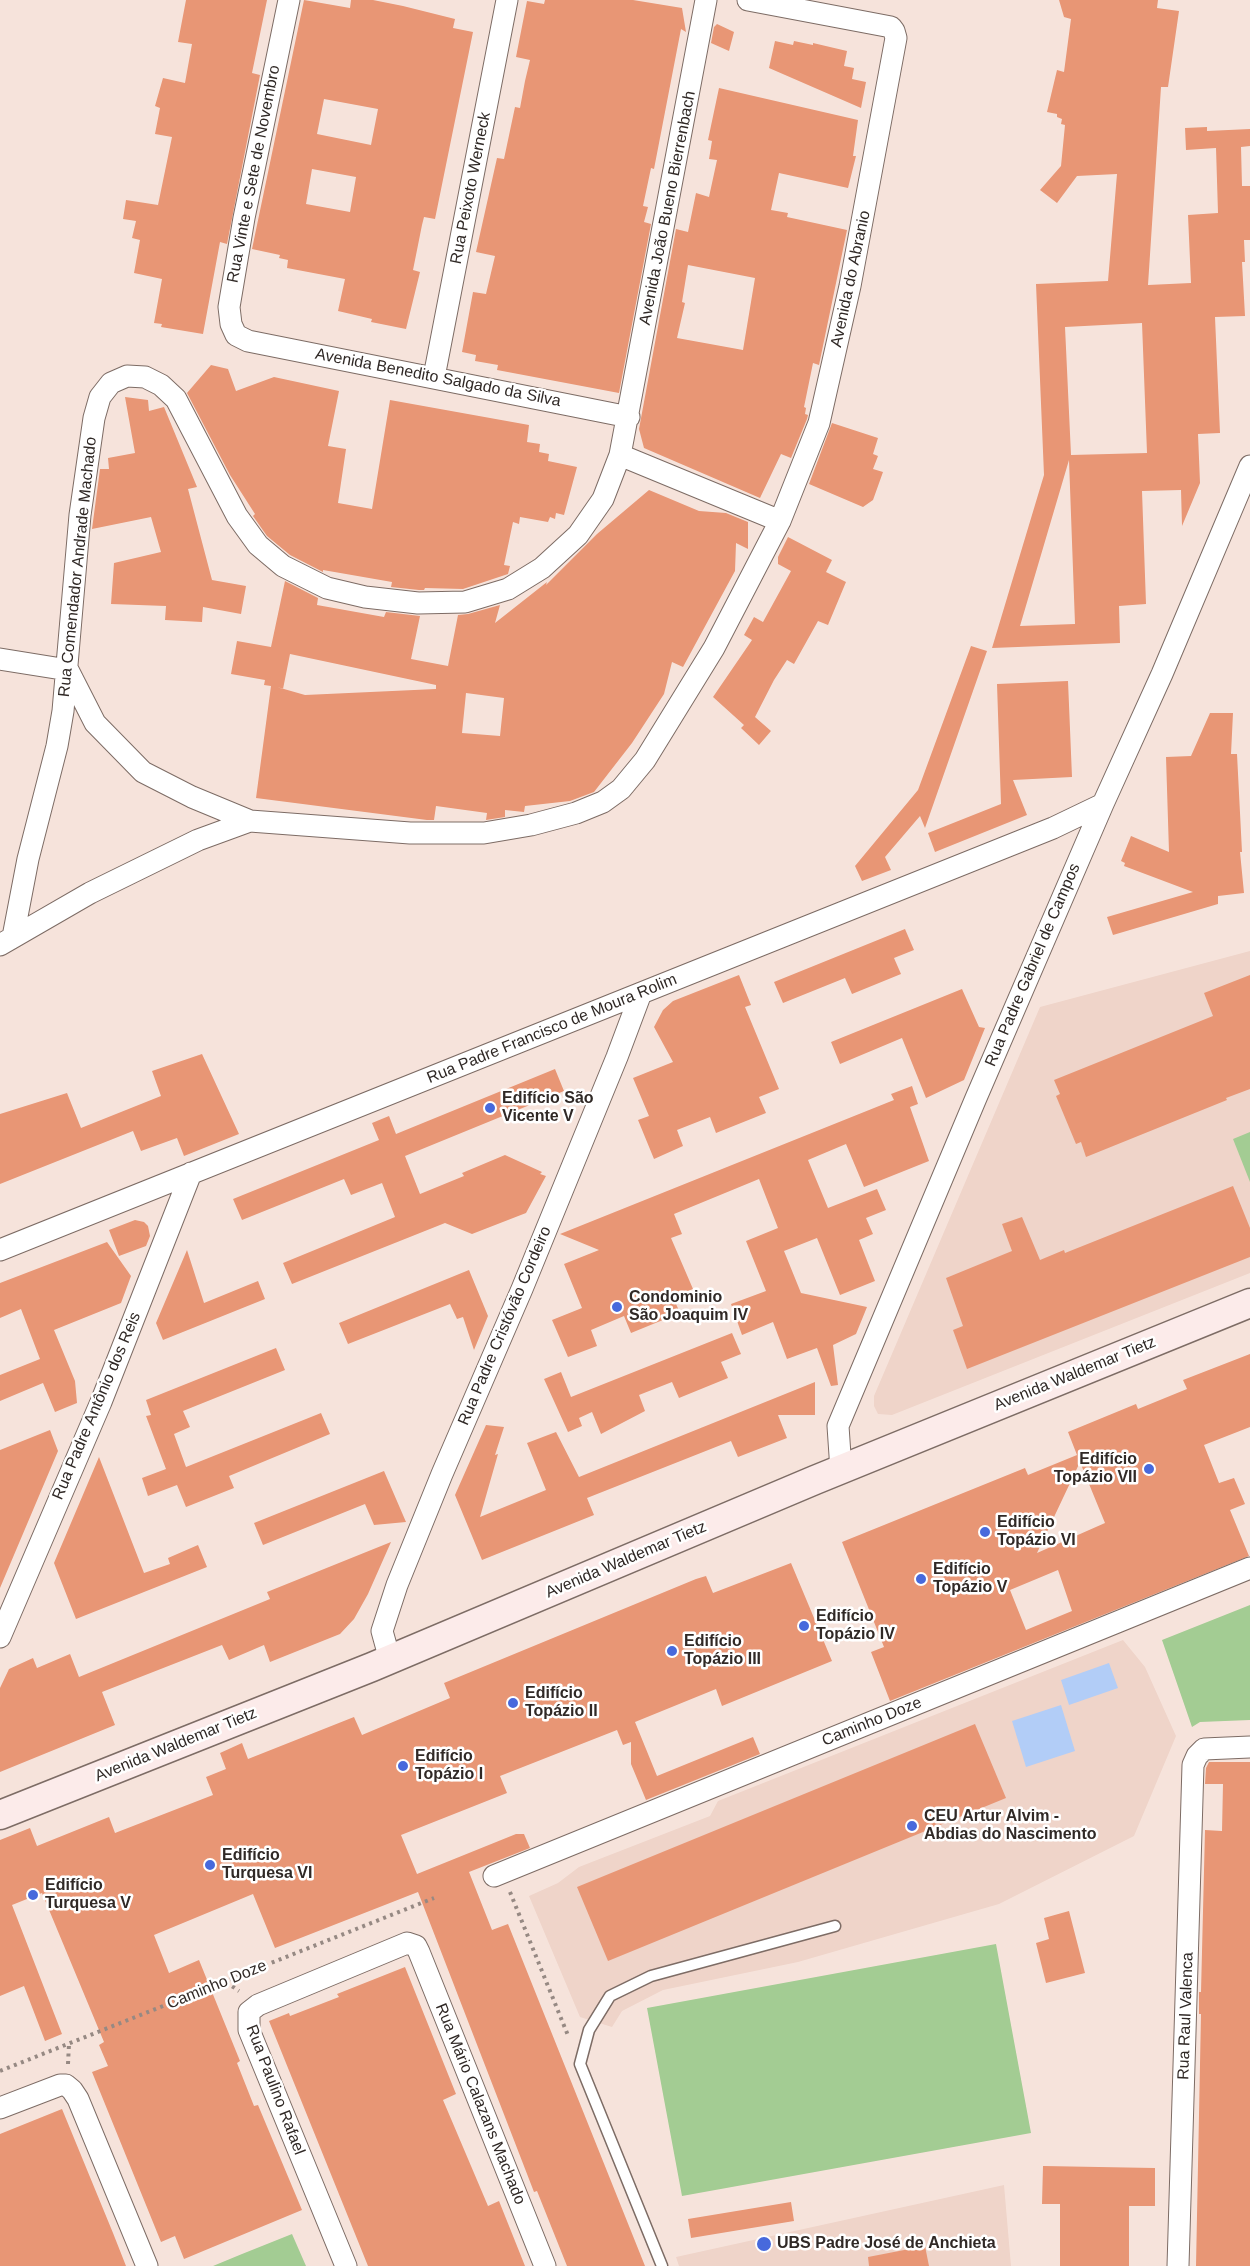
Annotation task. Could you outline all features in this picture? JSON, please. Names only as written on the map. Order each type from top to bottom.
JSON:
[{"type":"street","name":"Rua Vinte e Sete de Novembro","points":[[248,340],[236,335],[231,324],[229,307],[244,218],[289,0]]},
{"type":"street","name":"Rua Peixoto Werneck","points":[[434,377],[507,0]]},
{"type":"street","name":"Avenida João Bueno Bierrenbach","points":[[629,417],[706,0]]},
{"type":"street","name":"Avenida do Abranio","points":[[250,821],[410,833],[484,833],[531,825],[576,813],[603,802],[621,789],[645,760],[682,702],[714,648],[780,521],[804,465],[822,413],[850,286],[896,38],[891,27],[748,0]]},
{"type":"street","name":"Avenida Benedito Salgado da Silva","points":[[248,340],[629,417]]},
{"type":"street","name":"Rua Comendador Andrade Machado","points":[[7,941],[57,746],[68,670],[80,515],[94,418],[100,397],[111,383],[127,376],[145,377],[161,385],[176,399],[237,516],[258,545],[283,566],[327,588],[365,597],[418,603],[465,602],[508,590],[542,568],[578,535],[603,499],[620,455],[629,417]]},
{"type":"street","points":[[620,455],[780,521]]},
{"type":"street","name":"Rua Padre Gabriel de Campos","points":[[841,1470],[838,1426],[1250,466]]},
{"type":"street","points":[[0,659],[68,670],[95,723],[143,772],[192,797],[250,821]]},
{"type":"street","name":"Rua Padre Francisco de Moura Rolim","points":[[0,1250],[1042,832],[1103,804]]},
{"type":"street","points":[[7,941],[90,893],[198,840],[250,821]]},
{"type":"street","name":"Rua Padre Cristóvão Cordeiro","points":[[390,1660],[382,1630],[397,1585],[531,1267],[641,993]]},
{"type":"street","name":"Rua Padre Antônio dos Reis","points":[[0,1637],[101,1402],[191,1173]]},
{"type":"street","name":"Avenida Waldemar Tietz","points":[[0,1815],[390,1660],[841,1470],[1250,1303]]},
{"type":"street","name":"Caminho Doze","points":[[498,1874],[1250,1568]]},
{"type":"street","name":"Rua Raul Valenca","points":[[1178,2266],[1193,1765],[1197,1756],[1204,1749],[1250,1748]]},
{"type":"street","name":"Rua Paulino Rafael","points":[[346,2266],[249,2030],[249,2012],[258,2005],[405,1943],[412,1943]]},
{"type":"street","name":"Rua Mário Calazans Machado","points":[[412,1943],[419,1952],[545,2266]]},
{"type":"street","points":[[0,2108],[53,2086],[66,2085],[78,2099],[147,2266]]},
{"type":"lane","points":[[662,2266],[580,2064],[589,2030],[610,1996],[651,1976],[836,1926]]},
{"type":"path","points":[[498,1874],[580,2064]]},
{"type":"path","name":"Caminho Doze","points":[[0,2071],[434,1898]]},
{"type":"shaded area","points":[[1250,951],[1250,1273],[892,1415],[878,1414],[874,1406],[874,1396],[1040,1007]]},
{"type":"shaded area","name":"CEU Artur Alvim - Abdias do Nascimento","points":[[1123,1640],[1145,1667],[1176,1736],[1134,1836],[999,1904],[798,1962],[663,1990],[622,2011],[612,2027],[580,2017],[529,1896],[558,1883],[579,1867],[710,1816],[718,1801]]},
{"type":"shaded area","points":[[1004,2185],[1011,2266],[679,2266],[676,2257]]},
{"type":"green space","points":[[1250,1132],[1250,1182],[1233,1139]]},
{"type":"green space","points":[[1250,1605],[1250,1720],[1200,1722],[1192,1727],[1162,1640]]},
{"type":"green space","points":[[996,1944],[1031,2133],[682,2196],[647,2008]]},
{"type":"green space","points":[[292,2234],[306,2266],[213,2266],[242,2254]]},
{"type":"water","points":[[1109,1663],[1118,1688],[1069,1705],[1061,1680]]},
{"type":"water","points":[[1061,1705],[1075,1751],[1026,1767],[1012,1721]]},
{"type":"building","points":[[186,0],[267,0],[252,73],[260,75],[227,244],[220,242],[203,334],[161,327],[162,324],[154,323],[162,279],[134,273],[140,240],[132,238],[136,221],[123,219],[126,200],[158,205],[172,137],[155,134],[160,108],[155,106],[163,78],[185,83],[192,44],[178,42]]},
{"type":"building","points":[[304,0],[350,8],[351,0],[373,0],[455,19],[453,28],[473,32],[435,219],[424,217],[422,225],[413,270],[420,272],[406,329],[371,322],[372,319],[338,311],[345,279],[287,268],[288,260],[279,258],[280,255],[252,249]],"holes":[[[324,99],[378,109],[371,145],[317,134]],[[312,169],[356,177],[350,212],[306,204]]]},
{"type":"building","points":[[545,0],[633,0],[682,8],[686,32],[681,29],[654,169],[651,168],[643,206],[648,207],[644,222],[651,224],[619,393],[497,370],[498,365],[475,361],[476,355],[462,352],[473,292],[486,294],[495,256],[476,252],[497,158],[504,159],[515,107],[520,108],[530,60],[516,57],[527,1],[544,4]]},
{"type":"building","points":[[1059,0],[1158,0],[1157,8],[1179,11],[1168,87],[1161,87],[1148,285],[1191,283],[1188,215],[1218,213],[1216,148],[1186,150],[1185,128],[1207,127],[1207,131],[1250,129],[1250,146],[1241,147],[1242,186],[1250,186],[1250,240],[1244,240],[1245,262],[1242,262],[1245,316],[1215,317],[1220,433],[1198,434],[1200,483],[1182,526],[1181,490],[1142,491],[1146,604],[1119,606],[1120,643],[992,648],[1044,475],[1036,284],[1108,281],[1117,174],[1077,176],[1057,203],[1040,190],[1061,166],[1065,125],[1061,124],[1062,119],[1057,117],[1057,114],[1047,112],[1057,70],[1064,72],[1071,19],[1064,17]],"holes":[[[1142,323],[1147,453],[1071,455],[1065,327]],[[1069,460],[1075,624],[1020,626]]]},
{"type":"building","points":[[717,24],[734,32],[729,51],[711,43],[714,27]]},
{"type":"building","points":[[775,41],[793,45],[794,41],[813,45],[813,43],[847,51],[844,66],[854,68],[852,79],[866,82],[861,108],[769,68]]},
{"type":"building","points":[[719,88],[858,120],[853,156],[856,156],[848,188],[779,173],[771,210],[788,213],[787,217],[847,230],[819,365],[813,363],[804,407],[806,408],[805,414],[808,415],[807,419],[791,458],[781,454],[760,498],[644,448],[639,429],[676,229],[688,232],[696,193],[709,197],[717,160],[709,159],[712,141],[708,140]],"holes":[[[688,265],[755,278],[743,350],[677,338],[685,303],[682,302]]]},
{"type":"building","points":[[211,365],[228,369],[236,391],[274,377],[339,391],[328,446],[346,449],[338,503],[372,509],[390,400],[529,425],[527,442],[540,444],[539,452],[549,454],[548,461],[577,467],[564,515],[556,513],[555,519],[550,517],[548,522],[520,517],[519,524],[513,522],[504,565],[510,566],[508,574],[463,589],[425,588],[419,590],[391,587],[392,582],[323,570],[323,572],[290,555],[267,536],[230,475],[187,393]]},
{"type":"building","points":[[125,397],[148,400],[149,411],[164,407],[197,487],[188,489],[212,580],[246,586],[241,614],[203,607],[202,622],[165,620],[166,606],[111,604],[114,563],[161,552],[151,517],[92,529],[100,469],[109,469],[108,458],[135,453]]},
{"type":"building","points":[[832,423],[878,438],[873,454],[878,456],[873,469],[883,472],[873,500],[863,507],[809,484]]},
{"type":"building","points":[[649,490],[699,511],[726,513],[748,522],[748,549],[736,543],[735,571],[683,667],[672,662],[664,694],[632,743],[594,792],[570,801],[525,806],[524,812],[505,810],[505,817],[486,820],[487,813],[436,806],[434,820],[427,820],[256,798],[271,686],[264,685],[265,680],[231,674],[237,641],[271,647],[285,581],[318,598],[317,605],[384,617],[386,612],[420,616],[411,659],[448,666],[458,615],[500,605],[495,623],[547,582],[546,585],[597,534]],"holes":[[[290,654],[436,685],[436,689],[305,695],[283,689]],[[466,693],[504,698],[500,736],[462,733]]]},
{"type":"building","points":[[788,537],[832,560],[826,572],[846,582],[828,625],[818,621],[794,664],[787,660],[774,680],[755,717],[771,731],[759,745],[741,728],[744,725],[713,697],[752,640],[744,635],[754,617],[763,622],[791,571],[778,564],[778,557]]},
{"type":"building","points":[[971,646],[987,651],[925,828],[920,816],[885,857],[891,870],[862,881],[855,866],[918,790]]},
{"type":"building","points":[[1068,681],[1072,777],[1013,780],[1027,815],[935,852],[928,833],[1001,804],[997,684]]},
{"type":"building","points":[[1210,713],[1233,713],[1231,754],[1237,754],[1242,852],[1240,852],[1244,893],[1218,896],[1218,904],[1113,935],[1107,917],[1193,892],[1124,866],[1125,863],[1121,861],[1131,836],[1169,852],[1166,757],[1191,756]]},
{"type":"building","points":[[905,929],[914,950],[894,958],[901,974],[852,994],[845,978],[783,1003],[774,982]]},
{"type":"building","points":[[739,975],[751,1005],[745,1007],[779,1089],[759,1097],[766,1113],[716,1133],[710,1117],[677,1130],[683,1146],[654,1159],[638,1120],[649,1116],[633,1078],[673,1062],[654,1027],[663,1010],[673,1001]]},
{"type":"building","points":[[1250,975],[1250,1089],[1086,1157],[1081,1142],[1076,1144],[1056,1096],[1060,1094],[1054,1080],[1213,1016],[1204,993]]},
{"type":"building","points":[[962,989],[979,1027],[985,1028],[964,1080],[926,1098],[902,1038],[840,1064],[831,1042]]},
{"type":"building","points":[[202,1054],[239,1134],[184,1156],[177,1138],[141,1151],[133,1131],[0,1184],[0,1114],[67,1093],[81,1128],[161,1096],[152,1071]]},
{"type":"building","points":[[555,1069],[564,1091],[405,1156],[420,1194],[464,1176],[462,1173],[505,1155],[542,1172],[540,1174],[546,1176],[526,1213],[472,1234],[445,1223],[292,1284],[283,1263],[395,1217],[382,1183],[351,1195],[344,1179],[242,1220],[233,1199],[379,1140],[372,1123],[389,1116],[396,1134]]},
{"type":"building","points":[[912,1086],[918,1104],[910,1107],[929,1161],[864,1187],[846,1144],[808,1160],[828,1208],[877,1189],[886,1210],[866,1218],[873,1234],[859,1240],[875,1281],[840,1295],[817,1238],[784,1251],[801,1293],[867,1307],[856,1334],[833,1345],[838,1385],[831,1386],[817,1348],[787,1359],[773,1322],[742,1335],[731,1304],[766,1291],[746,1241],[778,1228],[759,1179],[674,1214],[682,1234],[671,1238],[693,1289],[673,1297],[680,1313],[631,1333],[624,1316],[591,1330],[597,1346],[568,1357],[552,1320],[582,1308],[564,1264],[599,1250],[560,1234],[894,1100],[891,1094]]},
{"type":"building","points":[[1233,1186],[1250,1228],[1250,1257],[967,1369],[953,1330],[963,1326],[946,1278],[1012,1251],[1002,1224],[1022,1217],[1040,1260],[1064,1250],[1065,1253]]},
{"type":"building","points":[[135,1220],[144,1222],[148,1226],[150,1236],[146,1246],[119,1256],[109,1230]]},
{"type":"building","points":[[107,1242],[131,1276],[121,1303],[54,1330],[75,1381],[77,1403],[55,1412],[43,1383],[0,1401],[0,1375],[40,1359],[21,1309],[0,1318],[0,1283]]},
{"type":"building","points":[[187,1250],[204,1303],[258,1281],[265,1299],[163,1340],[156,1323]]},
{"type":"building","points":[[469,1270],[488,1316],[474,1350],[463,1317],[457,1319],[450,1304],[348,1344],[339,1323]]},
{"type":"building","points":[[732,1333],[741,1354],[721,1362],[728,1378],[679,1398],[672,1382],[639,1395],[645,1411],[601,1434],[592,1412],[579,1418],[582,1426],[568,1432],[544,1379],[561,1372],[571,1397]]},
{"type":"building","points":[[276,1348],[285,1370],[183,1411],[190,1427],[174,1434],[186,1467],[321,1413],[330,1434],[229,1476],[234,1488],[186,1507],[177,1485],[148,1496],[142,1478],[166,1469],[146,1416],[151,1415],[146,1400]]},
{"type":"building","points":[[1250,1354],[1250,1427],[1204,1445],[1219,1483],[1234,1478],[1245,1504],[1230,1510],[1249,1556],[890,1701],[871,1652],[884,1647],[842,1542],[1025,1468],[1028,1475],[1077,1455],[1068,1432],[1136,1404],[1138,1409],[1187,1389],[1183,1380]],"holes":[[[1080,1462],[1105,1523],[1037,1553]],[[1058,1570],[1072,1611],[1026,1630],[1010,1590]]]},
{"type":"building","points":[[815,1382],[815,1415],[778,1415],[787,1438],[738,1457],[731,1441],[587,1498],[594,1515],[482,1560],[455,1495],[486,1425],[504,1427],[480,1517],[546,1490],[527,1443],[556,1432],[579,1477]]},
{"type":"building","points":[[50,1430],[58,1451],[0,1588],[0,1450]]},
{"type":"building","points":[[99,1457],[144,1573],[170,1564],[168,1558],[198,1545],[207,1567],[76,1619],[54,1563]]},
{"type":"building","points":[[384,1471],[406,1522],[374,1525],[365,1504],[263,1545],[254,1523]]},
{"type":"building","points":[[391,1542],[368,1594],[354,1619],[340,1634],[270,1662],[264,1645],[229,1660],[222,1645],[102,1692],[115,1725],[0,1772],[0,1688],[9,1669],[33,1658],[37,1668],[70,1654],[79,1677],[270,1599],[267,1592]]},
{"type":"building","points":[[791,1563],[832,1661],[722,1706],[716,1689],[635,1722],[657,1776],[753,1737],[760,1754],[646,1800],[631,1764],[631,1742],[623,1745],[617,1730],[500,1776],[507,1793],[401,1835],[417,1874],[516,1834],[524,1834],[530,1848],[469,1872],[492,1930],[508,1924],[645,2266],[567,2266],[537,2191],[534,2192],[418,1892],[275,1948],[253,1894],[154,1935],[169,1973],[199,1960],[240,2061],[237,2063],[254,2106],[258,2105],[302,2210],[184,2259],[175,2236],[161,2242],[92,2072],[108,2066],[99,2045],[104,2042],[42,1893],[12,1905],[62,2034],[45,2041],[24,1986],[0,1996],[0,1840],[30,1828],[37,1846],[109,1817],[115,1833],[213,1795],[206,1777],[226,1769],[220,1753],[242,1743],[248,1759],[354,1717],[362,1735],[450,1698],[444,1683],[696,1579],[706,1576],[713,1593]]},
{"type":"building","points":[[975,1724],[1006,1798],[608,1961],[577,1887]]},
{"type":"building","points":[[1209,1762],[1250,1762],[1250,2266],[1196,2266],[1201,2014],[1199,2014],[1199,1992],[1201,1992],[1205,1830],[1222,1831],[1223,1784],[1205,1784],[1206,1768]]},
{"type":"building","points":[[1069,1911],[1085,1973],[1046,1983],[1036,1943],[1049,1939],[1044,1918]]},
{"type":"building","points":[[405,1967],[456,2094],[443,2100],[488,2206],[499,2201],[525,2266],[368,2266],[269,2021],[289,2013],[290,2016],[339,1997],[337,1994]]},
{"type":"building","points":[[62,2109],[126,2266],[0,2266],[0,2134]]},
{"type":"building","points":[[1043,2166],[1155,2168],[1155,2206],[1129,2206],[1129,2266],[1060,2266],[1060,2204],[1042,2204]]},
{"type":"building","points":[[791,2202],[794,2221],[691,2238],[688,2219]]},
{"type":"building","points":[[925,2246],[929,2266],[869,2266],[868,2257]]},
{"type":"place","name":"Edifício São Vicente V","points":[[490,1108]]},
{"type":"place","name":"Condominio São Joaquim IV","points":[[617,1307]]},
{"type":"place","name":"Edifício Topázio VII","points":[[1149,1469]]},
{"type":"place","name":"Edifício Topázio VI","points":[[985,1532]]},
{"type":"place","name":"Edifício Topázio V","points":[[921,1579]]},
{"type":"place","name":"Edifício Topázio IV","points":[[804,1626]]},
{"type":"place","name":"Edifício Topázio III","points":[[672,1651]]},
{"type":"place","name":"Edifício Topázio II","points":[[513,1703]]},
{"type":"place","name":"Edifício Topázio I","points":[[403,1766]]},
{"type":"place","name":"CEU Artur Alvim - Abdias do Nascimento","points":[[912,1826]]},
{"type":"place","name":"Edifício Turquesa VI","points":[[210,1865]]},
{"type":"place","name":"Edifício Turquesa V","points":[[33,1895]]},
{"type":"place","name":"UBS Padre José de Anchieta","points":[[764,2244]]}]
